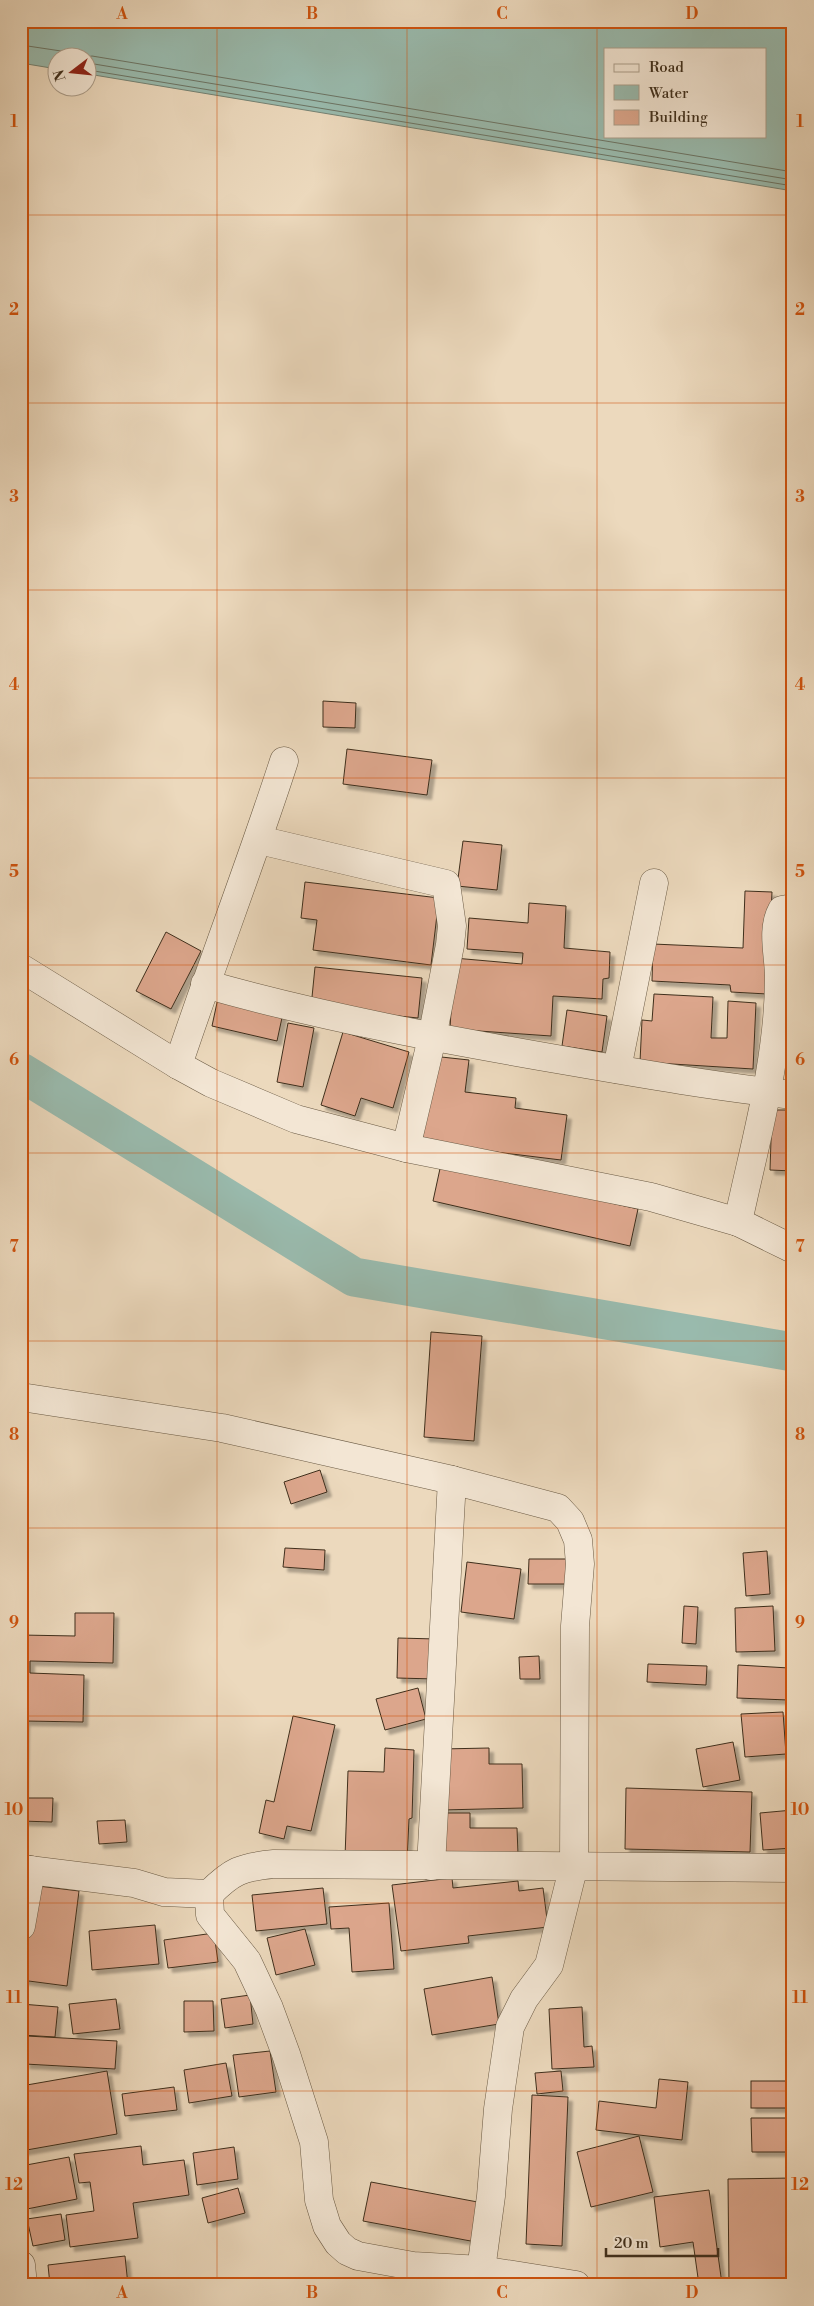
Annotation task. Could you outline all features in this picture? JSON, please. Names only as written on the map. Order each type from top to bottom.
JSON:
[{"type":"street","points":[[178,1065],[205,984],[259,840],[284,761]]},
{"type":"street","points":[[259,840],[446,884],[452,926],[432,1038],[406,1148]]},
{"type":"street","points":[[617,1069],[654,882]]},
{"type":"street","points":[[738,1222],[780,1093],[776,1035],[779,977],[776,921],[782,910],[793,908]]},
{"type":"street","points":[[21,968],[178,1065],[211,1083],[296,1119],[406,1148],[651,1197],[738,1222],[793,1249]]},
{"type":"street","points":[[205,984],[300,1009],[432,1038],[617,1069],[780,1093]]},
{"type":"street","points":[[21,1397],[222,1428],[452,1480],[558,1508],[570,1521],[578,1540],[580,1564],[575,1626],[574,1865],[549,1965],[524,1999],[510,2027],[498,2109],[491,2196],[482,2270]]},
{"type":"street","points":[[431,1866],[452,1480]]},
{"type":"street","points":[[21,1926],[26,1870],[134,1883],[164,1892],[209,1894],[226,1877],[249,1866],[274,1864],[793,1868]]},
{"type":"street","points":[[209,1894],[210,1915],[247,1961],[269,2008],[314,2142],[319,2200],[327,2226],[338,2243],[347,2251],[358,2256],[413,2275],[482,2270],[568,2284]]},
{"type":"street","points":[[21,2265],[23,2285]]},
{"type":"water","points":[[21,21],[793,21],[793,191],[98,76],[98,48],[48,48],[48,68],[21,63]]},
{"type":"building","points":[[323,701],[356,703],[355,728],[323,727]]},
{"type":"building","points":[[347,749],[432,760],[427,795],[343,784]]},
{"type":"building","points":[[463,841],[502,845],[497,890],[457,886]]},
{"type":"building","points":[[305,882],[439,898],[431,965],[313,950],[317,920],[301,918]]},
{"type":"building","points":[[745,891],[772,892],[767,994],[731,992],[730,985],[652,981],[653,944],[743,948]]},
{"type":"building","points":[[529,903],[566,906],[564,948],[610,952],[609,978],[603,979],[602,999],[553,996],[551,1036],[450,1029],[454,958],[522,964],[523,953],[467,949],[469,918],[528,923]]},
{"type":"building","points":[[166,932],[201,951],[171,1009],[136,991]]},
{"type":"building","points":[[315,967],[422,978],[418,1018],[311,1007]]},
{"type":"building","points":[[654,994],[713,997],[711,1038],[727,1038],[728,1001],[756,1003],[753,1069],[640,1062],[642,1020],[652,1021]]},
{"type":"building","points":[[218,998],[283,1013],[277,1041],[212,1026]]},
{"type":"building","points":[[567,1010],[607,1016],[602,1052],[562,1046]]},
{"type":"building","points":[[288,1023],[314,1028],[303,1087],[277,1082]]},
{"type":"building","points":[[343,1032],[409,1052],[393,1108],[361,1098],[355,1116],[321,1105]]},
{"type":"building","points":[[792,1052],[793,1082],[789,1082]]},
{"type":"building","points":[[432,1056],[469,1060],[465,1092],[516,1098],[515,1108],[567,1115],[561,1160],[422,1143]]},
{"type":"building","points":[[772,1110],[793,1110],[793,1171],[770,1170]]},
{"type":"building","points":[[441,1164],[638,1209],[630,1246],[433,1201]]},
{"type":"building","points":[[431,1332],[482,1336],[474,1441],[424,1437]]},
{"type":"building","points":[[320,1470],[327,1492],[291,1504],[284,1482]]},
{"type":"building","points":[[285,1548],[325,1550],[324,1570],[283,1567]]},
{"type":"building","points":[[767,1551],[770,1594],[746,1596],[743,1553]]},
{"type":"building","points":[[529,1559],[574,1559],[573,1584],[528,1584]]},
{"type":"building","points":[[467,1562],[521,1569],[514,1619],[461,1612]]},
{"type":"building","points":[[684,1606],[698,1607],[696,1644],[682,1643]]},
{"type":"building","points":[[773,1606],[775,1651],[736,1652],[735,1608]]},
{"type":"building","points":[[75,1613],[114,1613],[113,1663],[30,1661],[30,1673],[84,1675],[83,1722],[25,1721],[23,1798],[53,1798],[52,1822],[21,1821],[21,1635],[75,1636]]},
{"type":"building","points":[[398,1638],[436,1639],[435,1679],[397,1678]]},
{"type":"building","points":[[539,1656],[540,1679],[520,1679],[519,1657]]},
{"type":"building","points":[[648,1664],[707,1666],[706,1685],[647,1682]]},
{"type":"building","points":[[738,1665],[789,1668],[788,1700],[737,1698]]},
{"type":"building","points":[[418,1688],[426,1719],[385,1730],[376,1699]]},
{"type":"building","points":[[783,1712],[786,1754],[745,1757],[741,1714]]},
{"type":"building","points":[[293,1716],[335,1725],[311,1831],[287,1826],[284,1839],[259,1833],[266,1800],[274,1802]]},
{"type":"building","points":[[733,1742],[740,1780],[703,1787],[696,1749]]},
{"type":"building","points":[[385,1748],[414,1750],[412,1818],[409,1819],[407,1861],[345,1858],[348,1771],[384,1772]]},
{"type":"building","points":[[489,1748],[489,1764],[522,1764],[523,1808],[442,1810],[441,1749]]},
{"type":"building","points":[[626,1788],[752,1792],[750,1852],[625,1849]]},
{"type":"building","points":[[793,1810],[793,1848],[763,1850],[760,1813]]},
{"type":"building","points":[[440,1813],[470,1813],[470,1828],[517,1828],[518,1854],[440,1854]]},
{"type":"building","points":[[125,1820],[127,1842],[99,1844],[97,1821]]},
{"type":"building","points":[[452,1878],[453,1888],[518,1881],[519,1891],[543,1888],[548,1927],[468,1936],[469,1943],[401,1951],[392,1885]]},
{"type":"building","points":[[30,1885],[79,1891],[67,1986],[21,1980],[21,1961]]},
{"type":"building","points":[[323,1888],[327,1924],[256,1931],[252,1895]]},
{"type":"building","points":[[389,1903],[394,1969],[352,1972],[349,1928],[331,1929],[329,1907]]},
{"type":"building","points":[[155,1925],[159,1964],[92,1970],[89,1931]]},
{"type":"building","points":[[305,1929],[315,1965],[276,1975],[267,1938]]},
{"type":"building","points":[[214,1933],[218,1962],[168,1968],[164,1940]]},
{"type":"building","points":[[492,1977],[499,2024],[432,2035],[424,1989]]},
{"type":"building","points":[[250,1995],[253,2024],[225,2028],[221,1999]]},
{"type":"building","points":[[116,1999],[120,2029],[73,2034],[69,2004]]},
{"type":"building","points":[[184,2001],[213,2001],[214,2031],[184,2032]]},
{"type":"building","points":[[21,2004],[58,2007],[55,2037],[21,2035]]},
{"type":"building","points":[[582,2007],[584,2047],[592,2046],[594,2067],[552,2069],[549,2009]]},
{"type":"building","points":[[27,2036],[117,2041],[115,2069],[25,2064]]},
{"type":"building","points":[[270,2051],[276,2092],[239,2097],[233,2055]]},
{"type":"building","points":[[226,2063],[232,2096],[189,2103],[184,2070]]},
{"type":"building","points":[[107,2071],[117,2134],[21,2151],[21,2086]]},
{"type":"building","points":[[561,2071],[563,2091],[537,2094],[535,2073]]},
{"type":"building","points":[[659,2079],[688,2082],[682,2140],[596,2130],[599,2101],[656,2108]]},
{"type":"building","points":[[751,2081],[793,2081],[793,2108],[751,2108]]},
{"type":"building","points":[[174,2087],[177,2110],[125,2116],[122,2094]]},
{"type":"building","points":[[532,2095],[568,2097],[562,2246],[526,2244]]},
{"type":"building","points":[[751,2118],[793,2118],[793,2152],[752,2152]]},
{"type":"building","points":[[639,2136],[653,2192],[591,2207],[577,2152]]},
{"type":"building","points":[[141,2146],[143,2165],[184,2160],[189,2195],[133,2203],[138,2238],[70,2247],[66,2215],[94,2211],[90,2182],[79,2183],[74,2154]]},
{"type":"building","points":[[234,2147],[238,2179],[197,2185],[193,2153]]},
{"type":"building","points":[[69,2157],[77,2199],[27,2209],[21,2179],[21,2166]]},
{"type":"building","points":[[793,2178],[793,2285],[729,2285],[728,2179]]},
{"type":"building","points":[[371,2182],[483,2203],[476,2242],[363,2221]]},
{"type":"building","points":[[238,2188],[245,2213],[208,2223],[202,2198]]},
{"type":"building","points":[[709,2190],[722,2284],[699,2285],[693,2242],[660,2247],[654,2197]]},
{"type":"building","points":[[61,2214],[65,2240],[33,2246],[27,2219]]},
{"type":"building","points":[[125,2256],[128,2285],[50,2285],[48,2265]]},
{"type":"waterway","points":[[21,1072],[354,1277],[793,1352]]}]
